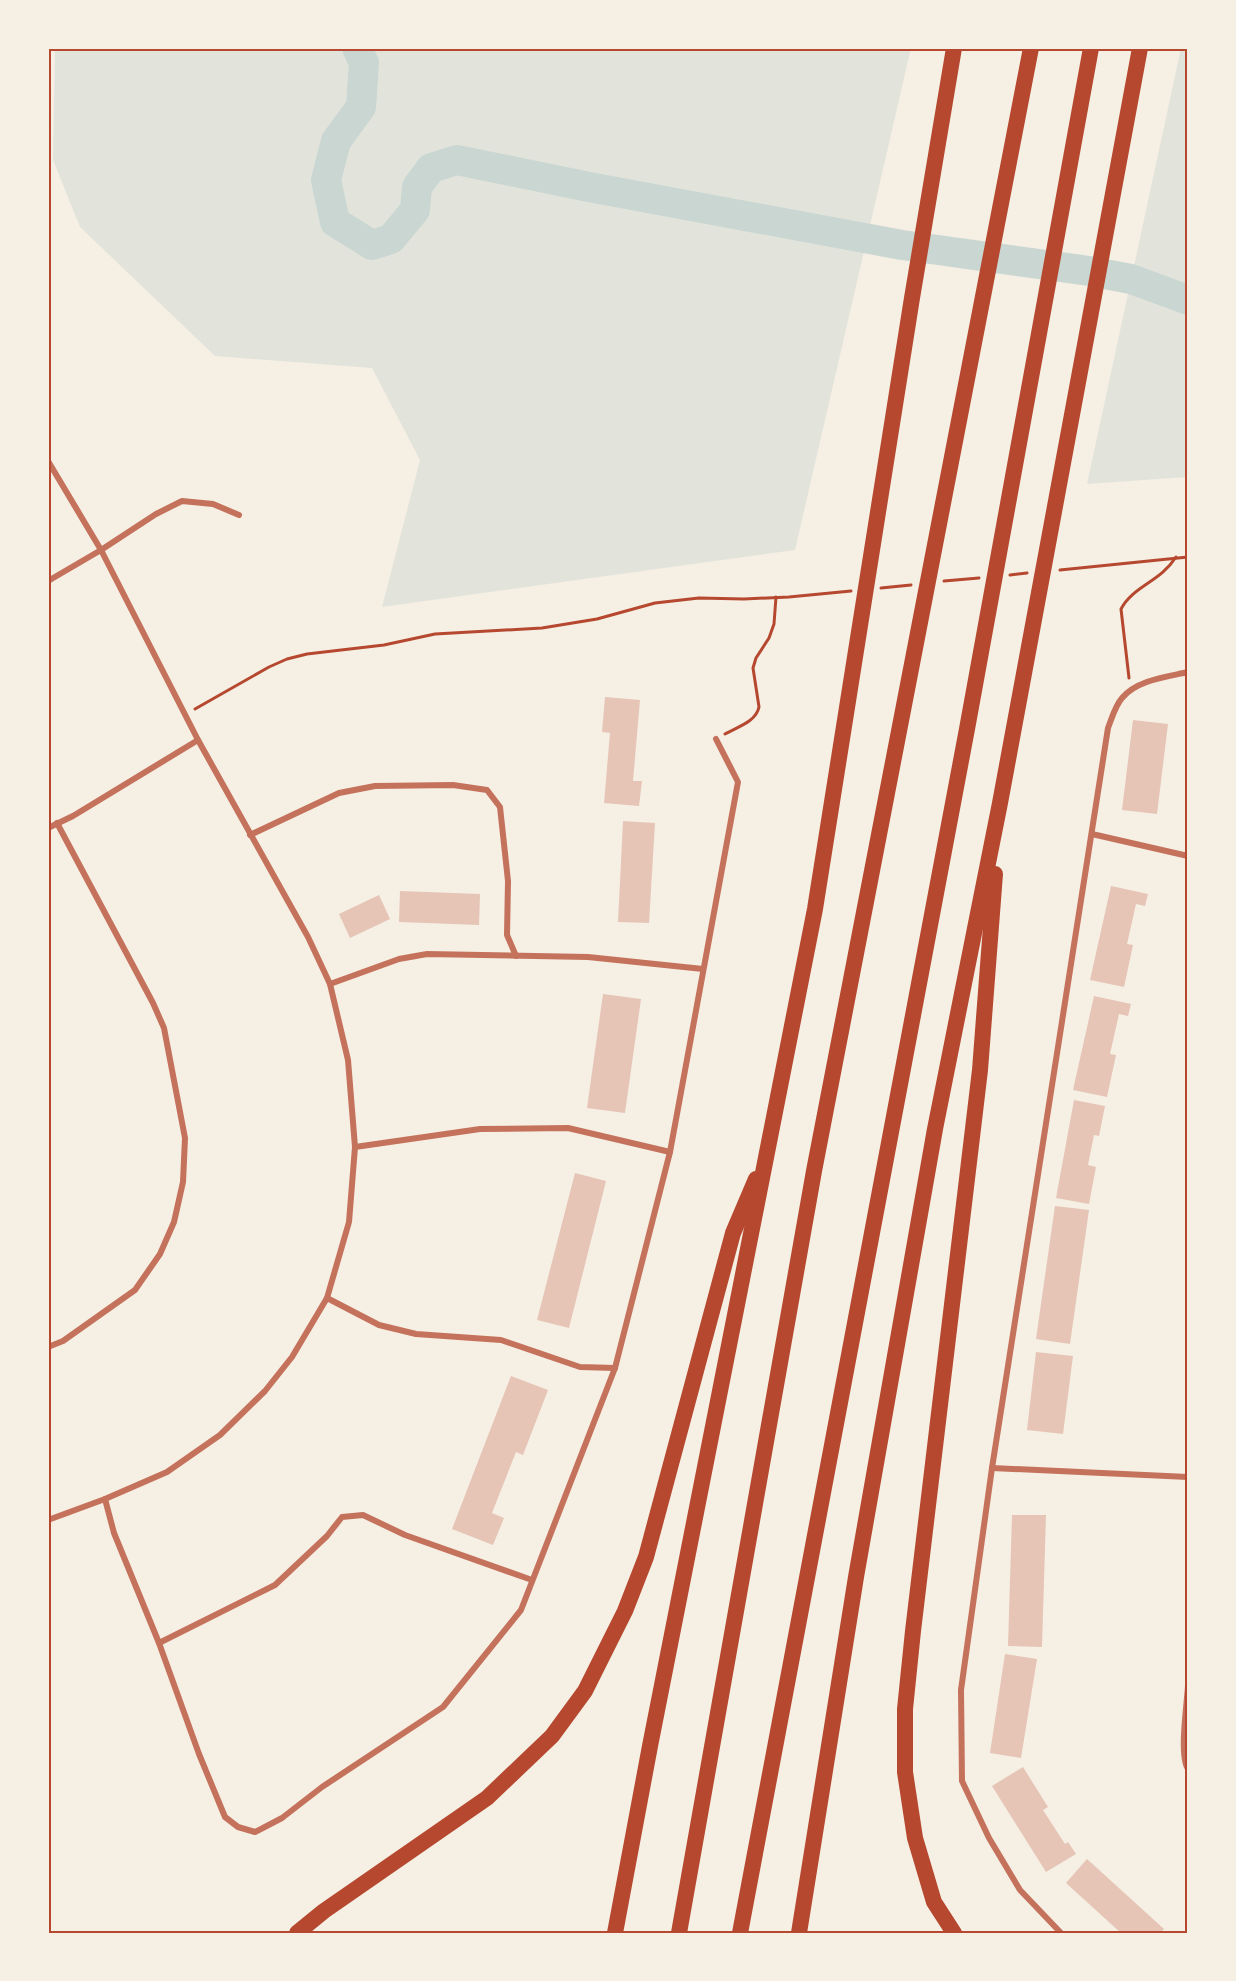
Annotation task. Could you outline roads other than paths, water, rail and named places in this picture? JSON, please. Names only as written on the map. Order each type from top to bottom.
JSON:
[{"type":"highway","points":[[615,1933],[815,909],[954,48]]},
{"type":"highway","points":[[679,1933],[814,1171],[1030,48]]},
{"type":"highway","points":[[740,1933],[967,729],[1091,48]]},
{"type":"highway","points":[[799,1933],[856,1577],[933,1141],[1000,803],[1140,48]]},
{"type":"highway","points":[[954,1933],[934,1902],[915,1838],[905,1772],[905,1709],[980,1070],[1000,803]]},
{"type":"highway","points":[[297,1933],[324,1911],[488,1798],[552,1736],[585,1691],[625,1611],[646,1557],[733,1233],[769,1151]]},
{"type":"street","points":[[48,461],[101,550],[198,740],[308,937],[330,984],[348,1060],[355,1147],[349,1222],[327,1298],[292,1357],[265,1390],[220,1435],[167,1472],[105,1499],[48,1520]]},
{"type":"street","points":[[48,580],[101,550],[156,514],[182,501],[213,504],[239,515]]},
{"type":"street","points":[[1061,1933],[1020,1890],[989,1838],[962,1781],[961,1690],[992,1468],[1108,728],[1115,709],[1132,688],[1188,672]]},
{"type":"street","points":[[105,1499],[114,1533],[159,1643],[199,1754],[225,1817],[238,1827],[255,1832],[282,1818],[322,1787],[443,1707],[521,1610],[615,1368],[670,1152],[738,782],[716,739]]},
{"type":"street","points":[[48,828],[73,816],[198,740]]},
{"type":"street","points":[[250,835],[339,793],[375,786],[453,785],[487,790],[500,807],[508,881],[507,935],[516,956]]},
{"type":"street","points":[[48,1347],[63,1341],[135,1290],[160,1254],[174,1222],[183,1182],[185,1138],[164,1028],[57,823]]},
{"type":"street","points":[[1092,834],[1188,856]]},
{"type":"street","points":[[330,984],[399,959],[427,954],[588,957],[703,969]]},
{"type":"street","points":[[355,1147],[480,1129],[568,1128],[670,1152]]},
{"type":"street","points":[[327,1298],[379,1325],[416,1334],[501,1340],[580,1367],[615,1368]]},
{"type":"street","points":[[992,1468],[1188,1476]]},
{"type":"street","points":[[159,1643],[275,1585],[327,1536],[342,1517],[363,1515],[405,1535],[532,1580]]},
{"type":"street","points":[[1188,1686],[1184,1750],[1185,1766],[1188,1769]]},
{"type":"waterway","points":[[357,48],[364,63],[361,107],[336,141],[326,180],[335,222],[372,245],[391,239],[415,210],[417,187],[431,168],[457,160],[902,245],[1131,279],[1188,300]]}]
